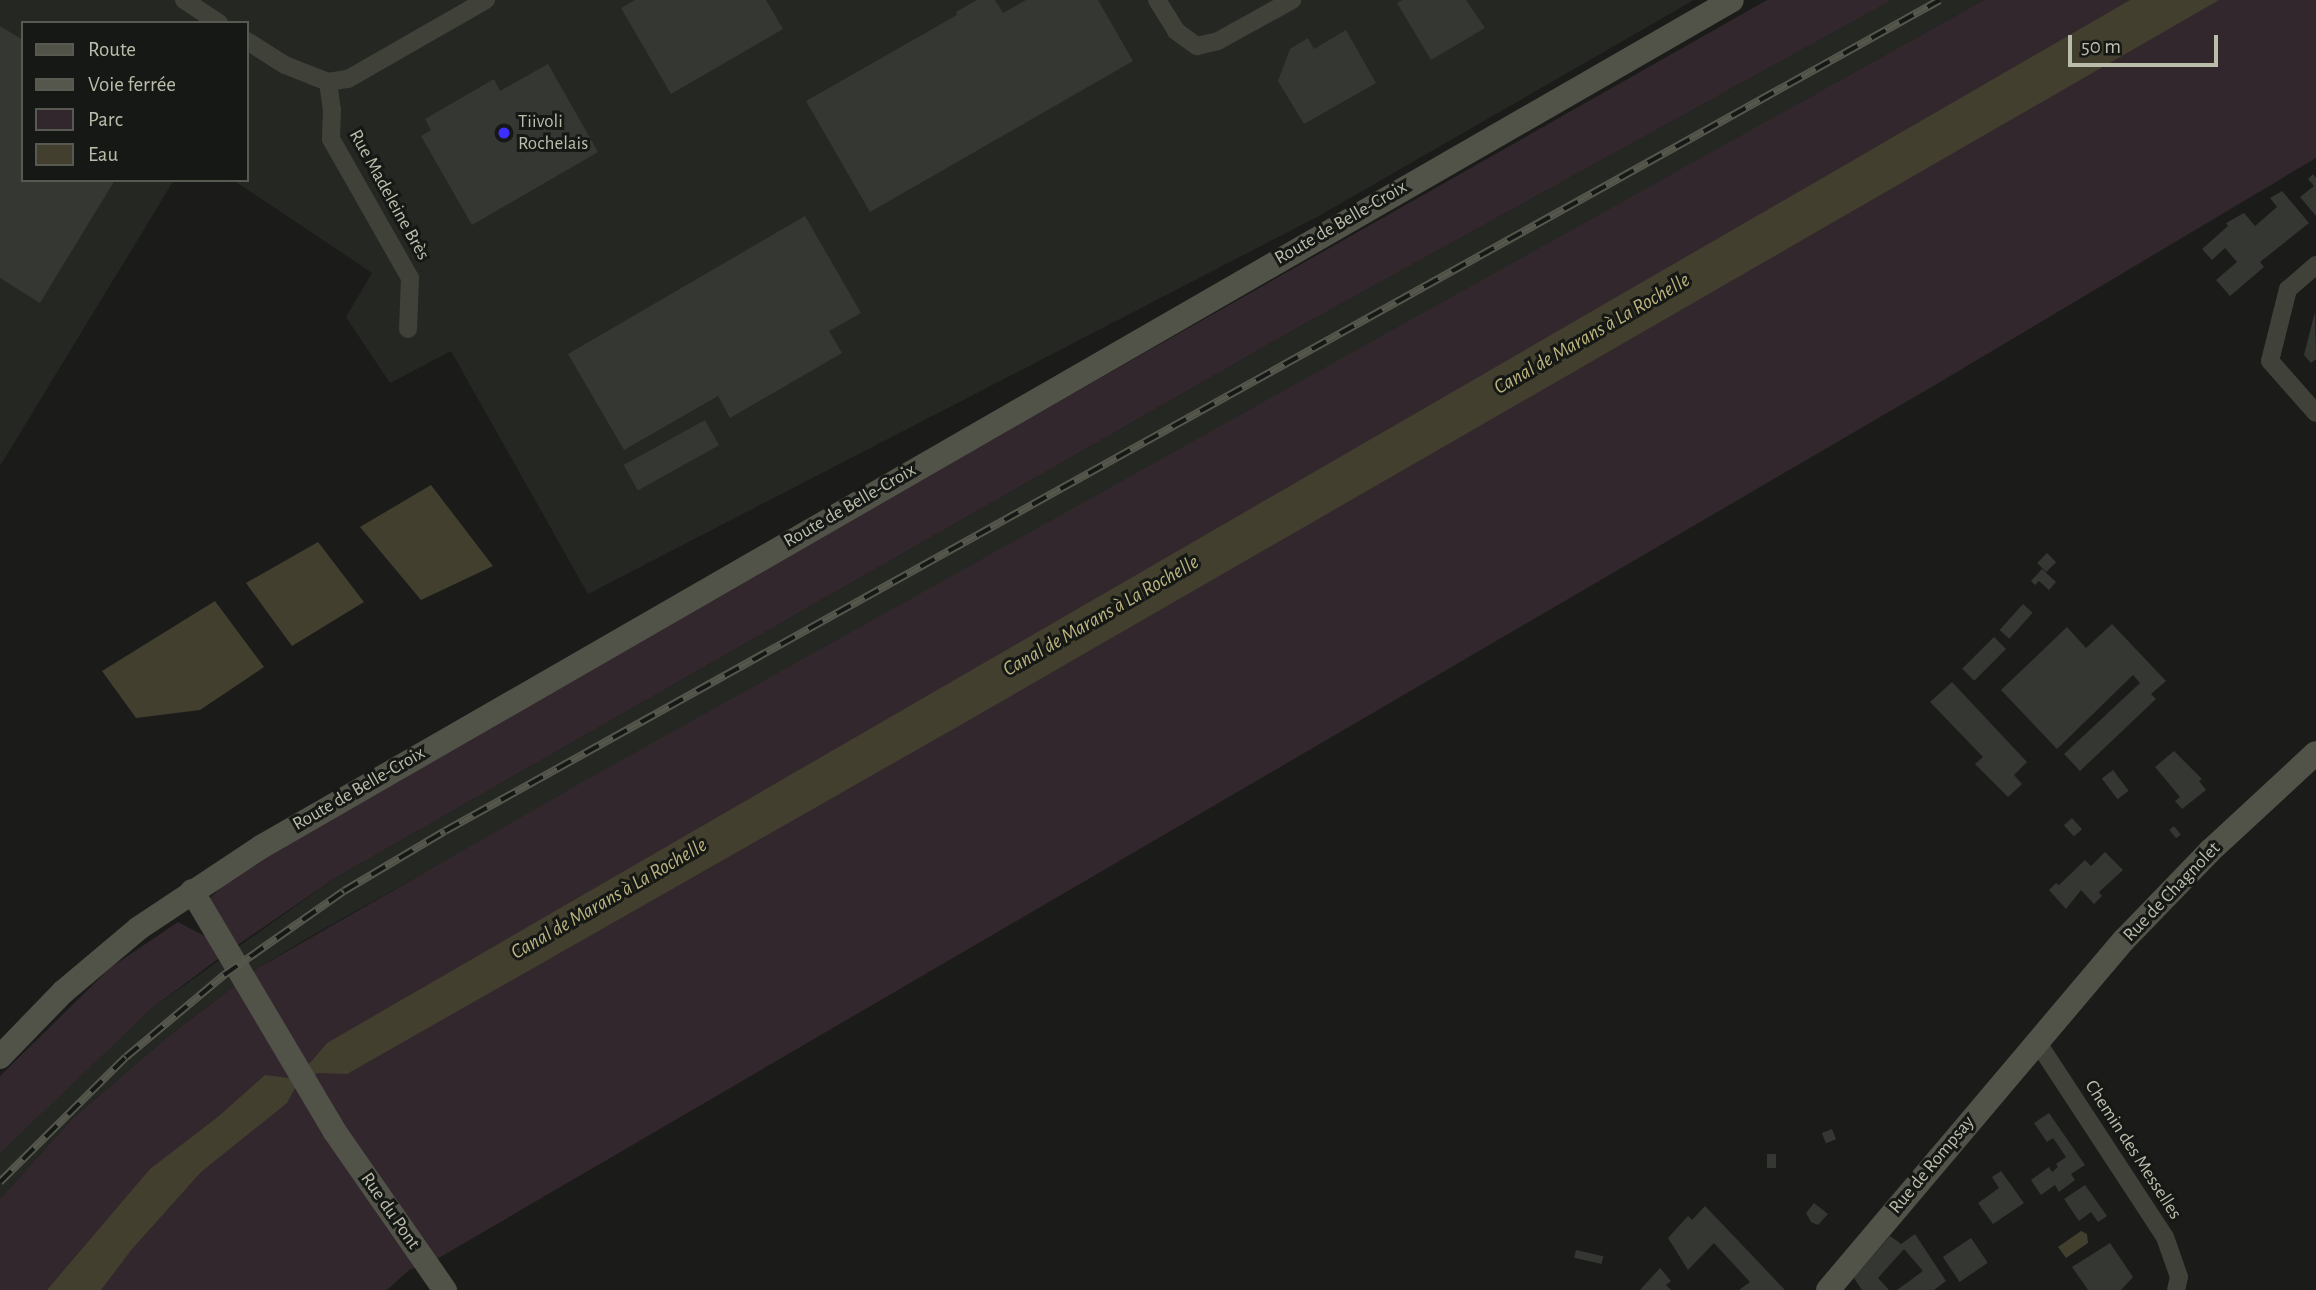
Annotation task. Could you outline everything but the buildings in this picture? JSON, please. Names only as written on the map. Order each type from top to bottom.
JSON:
[{"type":"street","points":[[184,0],[216,21]]},
{"type":"street","points":[[248,42],[285,65],[328,82],[348,79],[486,0]]},
{"type":"street","points":[[1157,0],[1176,31],[1197,46],[1218,41],[1292,0]]},
{"type":"street","name":"Route de Belle-Croix","points":[[0,1057],[63,992],[139,928],[261,847],[1732,0]]},
{"type":"street","name":"Rue Madeleine Brès","points":[[328,82],[332,110],[331,139],[410,278],[408,329]]},
{"type":"street","points":[[2316,265],[2288,289],[2270,361],[2316,413]]},
{"type":"street","name":"Rue de Chagnolet","points":[[2036,1040],[2124,940],[2191,871],[2316,753]]},
{"type":"street","name":"Rue du Pont","points":[[192,891],[335,1132],[445,1290]]},
{"type":"street","name":"Rue de Rompsay","points":[[1828,1290],[2036,1040]]},
{"type":"street","name":"Chemin des Messelles","points":[[2036,1040],[2165,1237],[2179,1277],[2176,1290]]},
{"type":"shaded area","points":[[0,0],[1694,0],[1317,217],[588,594],[451,351],[390,383],[346,317],[372,273],[236,182],[248,182],[248,21],[21,21],[21,182],[173,182],[0,466]]},
{"type":"shaded area","points":[[1892,0],[1984,0],[258,968],[169,1036],[73,1118],[0,1199],[0,1153],[15,1136],[151,1009],[335,878],[1297,328]]},
{"type":"green space","points":[[1767,0],[1892,0],[1297,328],[335,878],[236,946],[210,898],[234,875],[402,774]]},
{"type":"green space","points":[[1984,0],[2316,0],[2316,158],[1940,382],[437,1259],[409,1270],[387,1290],[0,1290],[0,1199],[73,1118],[169,1036],[258,968],[586,780]]},
{"type":"green space","points":[[178,922],[210,939],[222,956],[151,1009],[0,1153],[0,1076],[110,968]]},
{"type":"water","name":"Canal de Marans à La Rochelle","points":[[2130,0],[2219,0],[971,719],[347,1074],[318,1073],[295,1088],[287,1103],[201,1172],[132,1249],[101,1290],[47,1290],[150,1169],[219,1116],[265,1075],[289,1078],[311,1062],[327,1043]]},
{"type":"water","points":[[431,485],[493,566],[421,600],[360,527]]},
{"type":"water","points":[[318,542],[364,602],[292,646],[246,583]]},
{"type":"water","points":[[215,601],[264,667],[200,710],[136,718],[102,671]]},
{"type":"water","points":[[2081,1231],[2087,1234],[2088,1243],[2066,1258],[2058,1247]]},
{"type":"railway","points":[[0,1182],[126,1057],[224,975],[344,891],[445,831],[1940,0]]},
{"type":"place","name":"Tiivoli Rochelais","points":[[504,133]]}]
